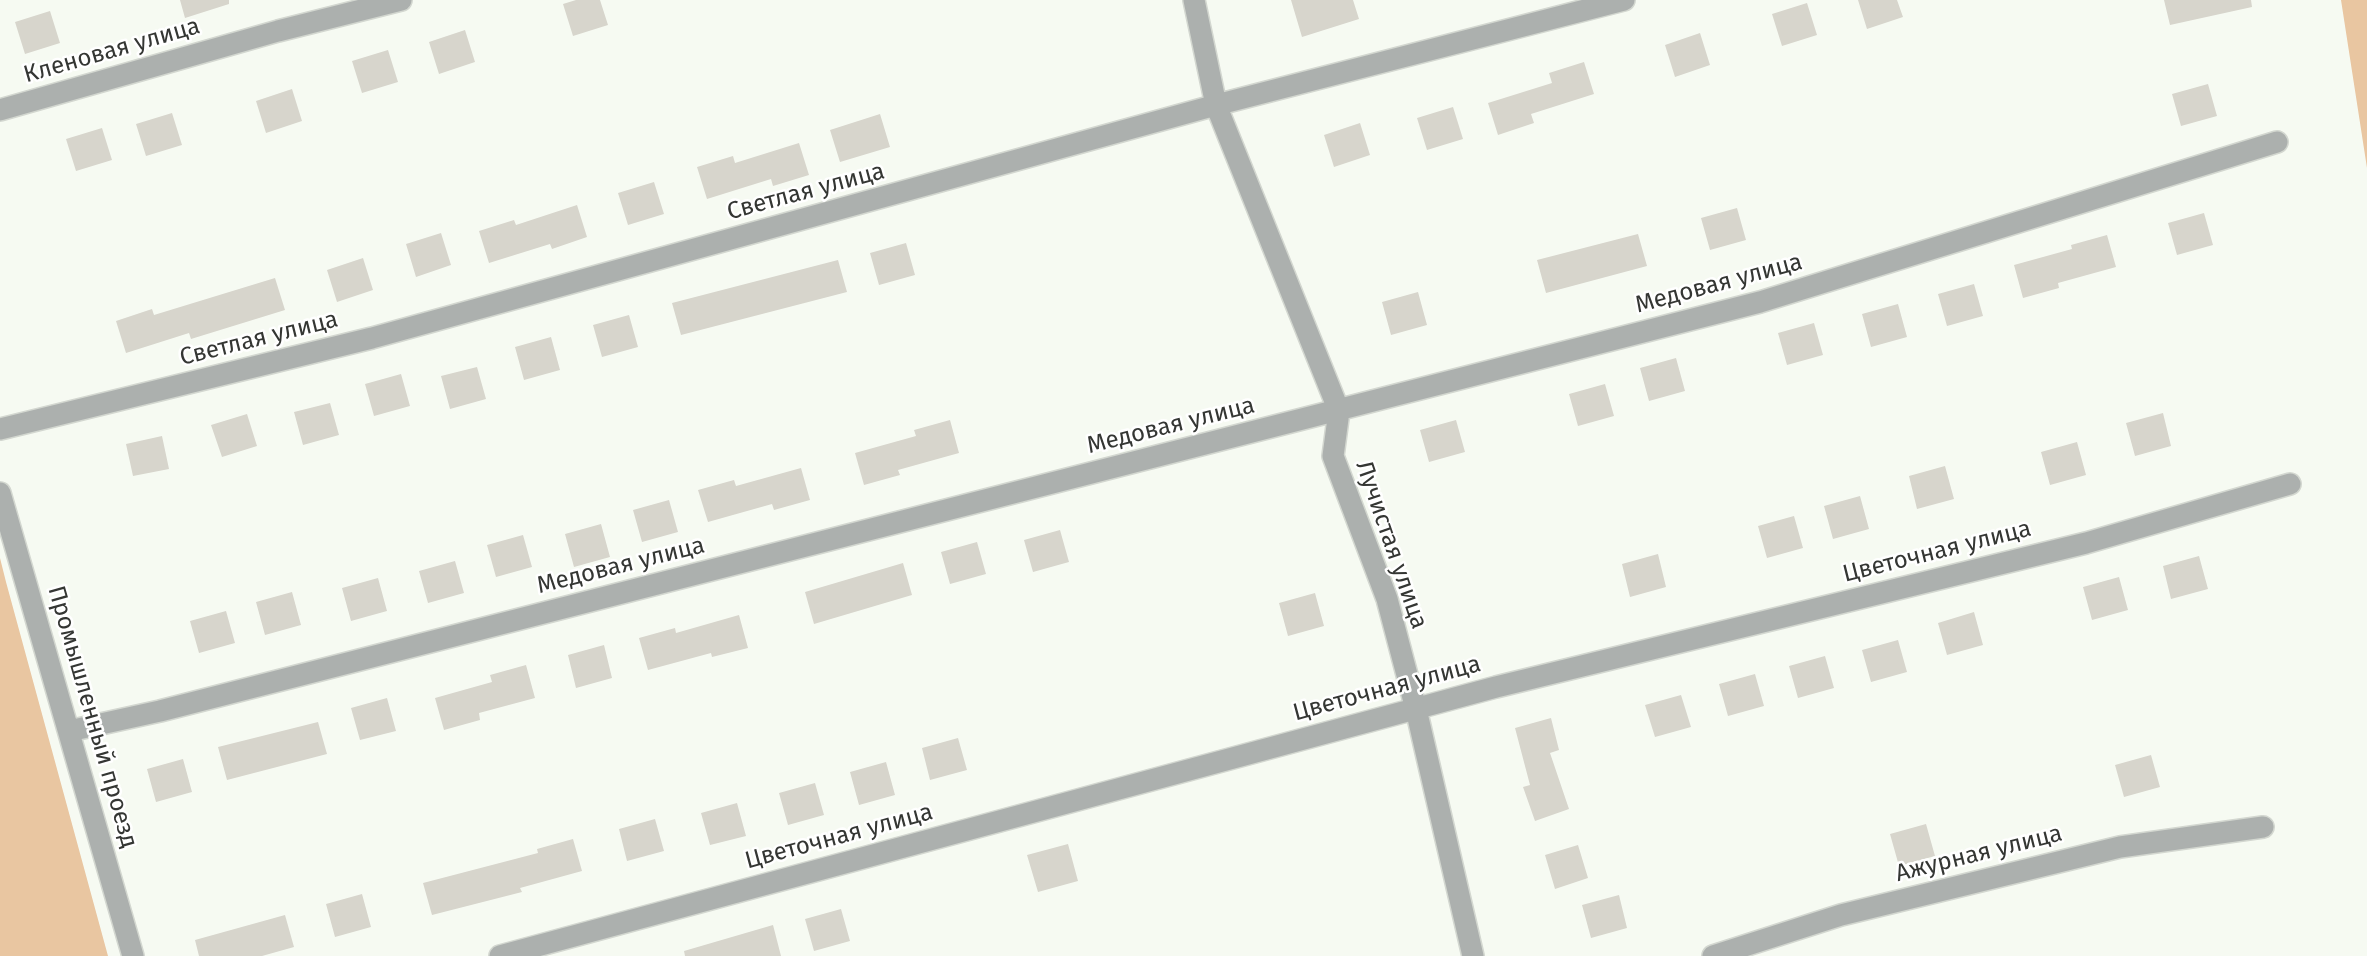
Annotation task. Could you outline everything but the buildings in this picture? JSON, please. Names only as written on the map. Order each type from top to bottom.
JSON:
[{"type":"street","name":"Кленовая улица","points":[[0,110],[278,31],[401,0]]},
{"type":"street","name":"Лучистая улица","points":[[1194,0],[1216,105],[1339,411],[1333,456],[1387,600],[1416,709],[1473,956]]},
{"type":"street","name":"Светлая улица","points":[[0,429],[372,338],[1216,105],[1624,0]]},
{"type":"street","name":"Медовая улица","points":[[69,731],[160,711],[1760,302],[2277,142]]},
{"type":"street","name":"Цветочная улица","points":[[500,956],[1416,709],[2086,543],[2290,484]]},
{"type":"street","name":"Промышленный проезд","points":[[0,493],[133,956]]},
{"type":"street","name":"Ажурная улица","points":[[1713,956],[1841,915],[2120,847],[2263,827]]},
{"type":"shaded area","points":[[2341,0],[2367,0],[2367,168]]},
{"type":"shaded area","points":[[0,558],[6,582],[108,956],[0,956]]}]
